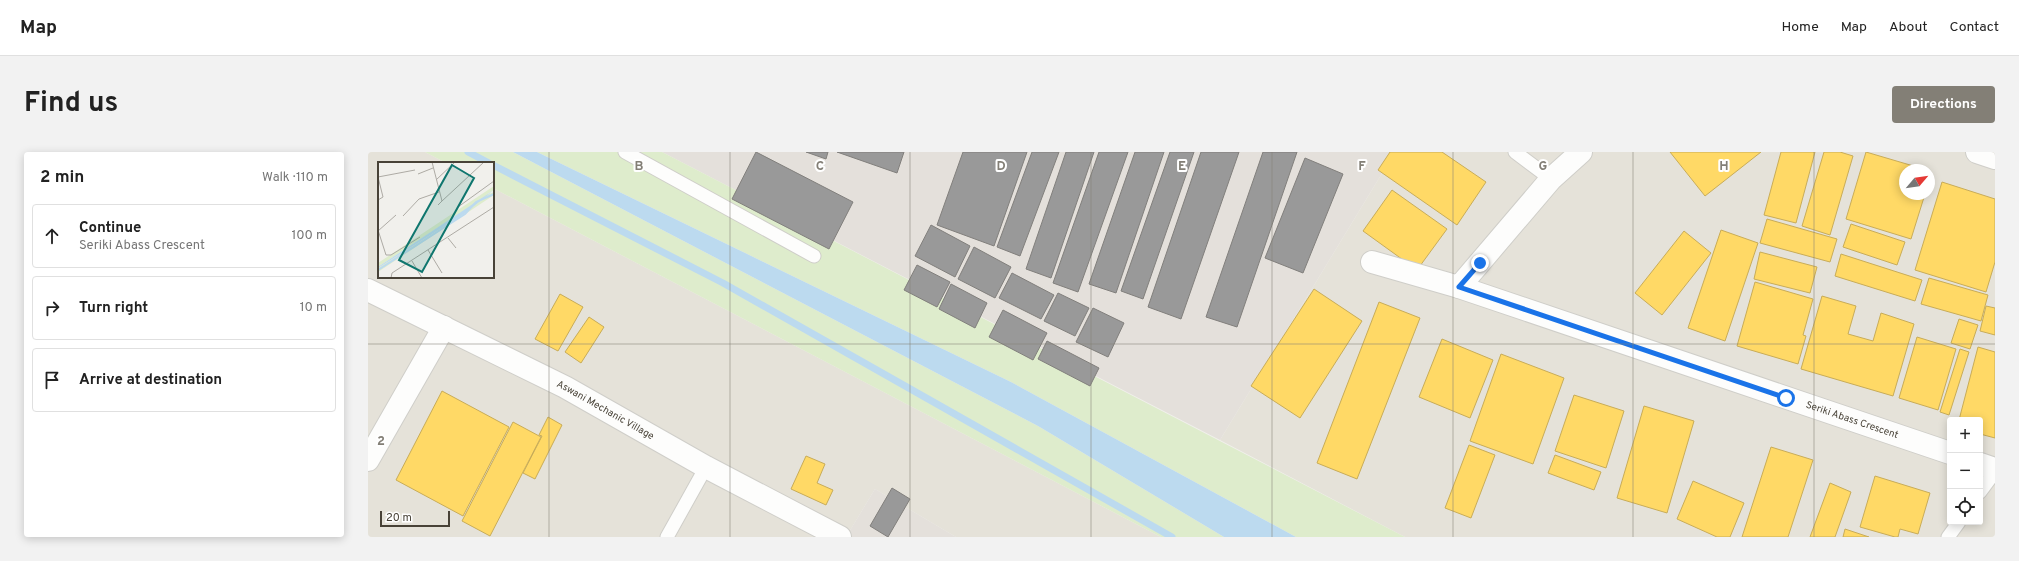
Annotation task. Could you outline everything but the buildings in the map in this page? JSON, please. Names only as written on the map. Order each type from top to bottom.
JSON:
[{"type":"street","points":[[1459,287],[1552,179],[1581,152]]},
{"type":"street","points":[[1977,152],[1995,158]]},
{"type":"street","name":"Seriki Abass Crescent","points":[[1372,262],[1459,287],[1947,452]]},
{"type":"street","name":"Aswani Mechanic Village","points":[[368,290],[565,387],[706,467],[840,537]]},
{"type":"street","points":[[368,460],[444,328]]},
{"type":"street","points":[[1983,465],[1995,470]]},
{"type":"lane","points":[[625,152],[814,256]]},
{"type":"lane","points":[[1515,152],[1552,179]]},
{"type":"lane","points":[[667,537],[706,467]]},
{"type":"lane","points":[[1982,489],[1995,470]]},
{"type":"lane","points":[[1948,537],[1957,525]]},
{"type":"shaded area","points":[[368,152],[425,152],[444,162],[378,162],[378,278],[494,278],[494,189],[1161,537],[956,537],[875,489],[846,537],[368,537]]},
{"type":"shaded area","points":[[662,152],[1395,152],[1220,440]]},
{"type":"shaded area","points":[[1395,152],[1995,152],[1995,537],[1405,537],[1220,440]]},
{"type":"shaded area","points":[[875,489],[956,537],[846,537]]},
{"type":"green space","points":[[425,152],[513,152],[1038,426],[1224,537],[1161,537],[494,189],[494,162],[444,162]]},
{"type":"green space","points":[[537,152],[662,152],[1405,537],[1296,537],[1011,382]]},
{"type":"water","points":[[513,152],[537,152],[1011,382],[1296,537],[1224,537],[1038,426]]},
{"type":"waterway","points":[[468,152],[487,162]]},
{"type":"waterway","points":[[494,166],[723,283],[1172,537]]},
{"type":"route","points":[[1480,263],[1459,287],[1786,398]]}]
